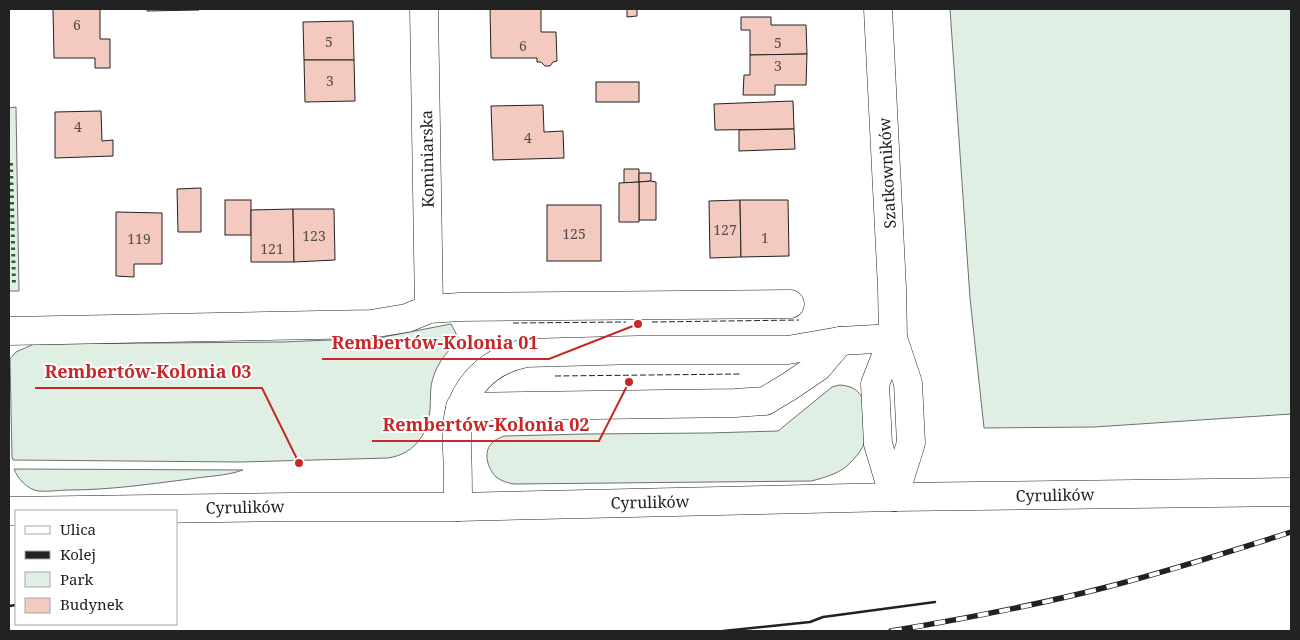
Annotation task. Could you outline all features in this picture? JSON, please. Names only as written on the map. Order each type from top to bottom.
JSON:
[{"type":"street","name":"Kominiarska","points":[[424,9],[430,309]]},
{"type":"street","name":"Szatkowników","points":[[878,9],[893,338],[908,383],[911,443],[894,497]]},
{"type":"street","points":[[9,331],[371,324],[407,318],[430,309],[460,307],[790,304]]},
{"type":"street","points":[[458,506],[457,431],[460,407],[475,381],[495,364],[517,355],[526,353],[637,350],[788,350],[840,341],[893,338]]},
{"type":"street","points":[[460,407],[765,401],[818,367],[840,341]]},
{"type":"street","name":"Cyrulików","points":[[80,510],[458,506],[894,497],[1291,492]]},
{"type":"green space","points":[[950,9],[1291,9],[1291,414],[1094,427],[984,428],[970,298]]},
{"type":"green space","points":[[16,107],[19,291],[9,291],[9,108]]},
{"type":"green space","points":[[451,324],[460,341],[445,354],[435,373],[431,386],[430,413],[427,427],[415,445],[397,456],[388,458],[241,462],[13,460],[12,457],[10,359],[16,352],[34,344],[282,342],[378,338]]},
{"type":"green space","points":[[839,385],[853,388],[861,395],[863,400],[865,440],[863,447],[855,458],[842,470],[811,481],[514,484],[496,477],[488,461],[487,452],[491,444],[504,436],[778,431],[832,387]]},
{"type":"green space","points":[[14,469],[243,470],[224,475],[130,486],[38,491],[20,480]]},
{"type":"building","points":[[53,9],[100,9],[100,39],[110,39],[110,68],[95,68],[95,58],[54,58]]},
{"type":"building","points":[[147,9],[199,9],[199,10],[147,11]]},
{"type":"building","points":[[490,9],[541,9],[541,32],[556,32],[557,61],[553,62],[550,66],[545,66],[541,62],[537,62],[537,58],[491,58]]},
{"type":"building","points":[[627,9],[637,9],[637,16],[627,17]]},
{"type":"building","points":[[741,17],[771,17],[771,25],[806,25],[807,54],[750,55],[750,30],[741,30]]},
{"type":"building","points":[[353,21],[354,60],[304,60],[303,22]]},
{"type":"building","points":[[807,54],[806,85],[775,85],[775,95],[743,95],[744,75],[750,75],[750,55]]},
{"type":"building","points":[[304,60],[354,60],[355,101],[305,102]]},
{"type":"building","points":[[596,82],[639,82],[639,102],[596,102]]},
{"type":"building","points":[[793,101],[794,129],[715,130],[714,104]]},
{"type":"building","points":[[543,105],[544,132],[563,131],[564,158],[493,160],[491,106]]},
{"type":"building","points":[[101,111],[102,141],[113,140],[113,156],[55,158],[55,112]]},
{"type":"building","points":[[794,129],[795,149],[739,151],[739,130]]},
{"type":"building","points":[[624,169],[639,169],[639,182],[624,183]]},
{"type":"building","points":[[639,173],[651,173],[651,181],[639,182]]},
{"type":"building","points":[[639,182],[656,182],[656,220],[639,220]]},
{"type":"building","points":[[639,182],[639,222],[619,222],[619,183]]},
{"type":"building","points":[[201,188],[201,232],[178,232],[177,189]]},
{"type":"building","points":[[225,200],[251,200],[251,235],[225,235]]},
{"type":"building","points":[[740,200],[741,257],[710,258],[709,201]]},
{"type":"building","points":[[740,200],[788,200],[789,256],[741,257]]},
{"type":"building","points":[[547,205],[601,205],[601,261],[547,261]]},
{"type":"building","points":[[293,209],[294,262],[251,262],[251,210]]},
{"type":"building","points":[[293,209],[334,209],[335,260],[294,262]]},
{"type":"building","points":[[116,212],[162,213],[162,264],[134,264],[134,277],[116,276]]},
{"type":"railway","points":[[891,631],[1077,595],[1174,569],[1291,532]]},
{"type":"hedge","points":[[11,163],[14,285]]},
{"type":"fence","points":[[652,322],[799,320]]},
{"type":"fence","points":[[513,323],[626,322]]},
{"type":"fence","points":[[555,376],[742,374]]},
{"type":"wall","points":[[723,631],[810,622],[823,617],[935,602]]},
{"type":"wall","points":[[9,606],[15,605]]},
{"type":"place","name":"Rembertów-Kolonia 01","points":[[638,324]]},
{"type":"place","name":"Rembertów-Kolonia 02","points":[[629,382]]},
{"type":"place","name":"Rembertów-Kolonia 03","points":[[299,463]]}]
